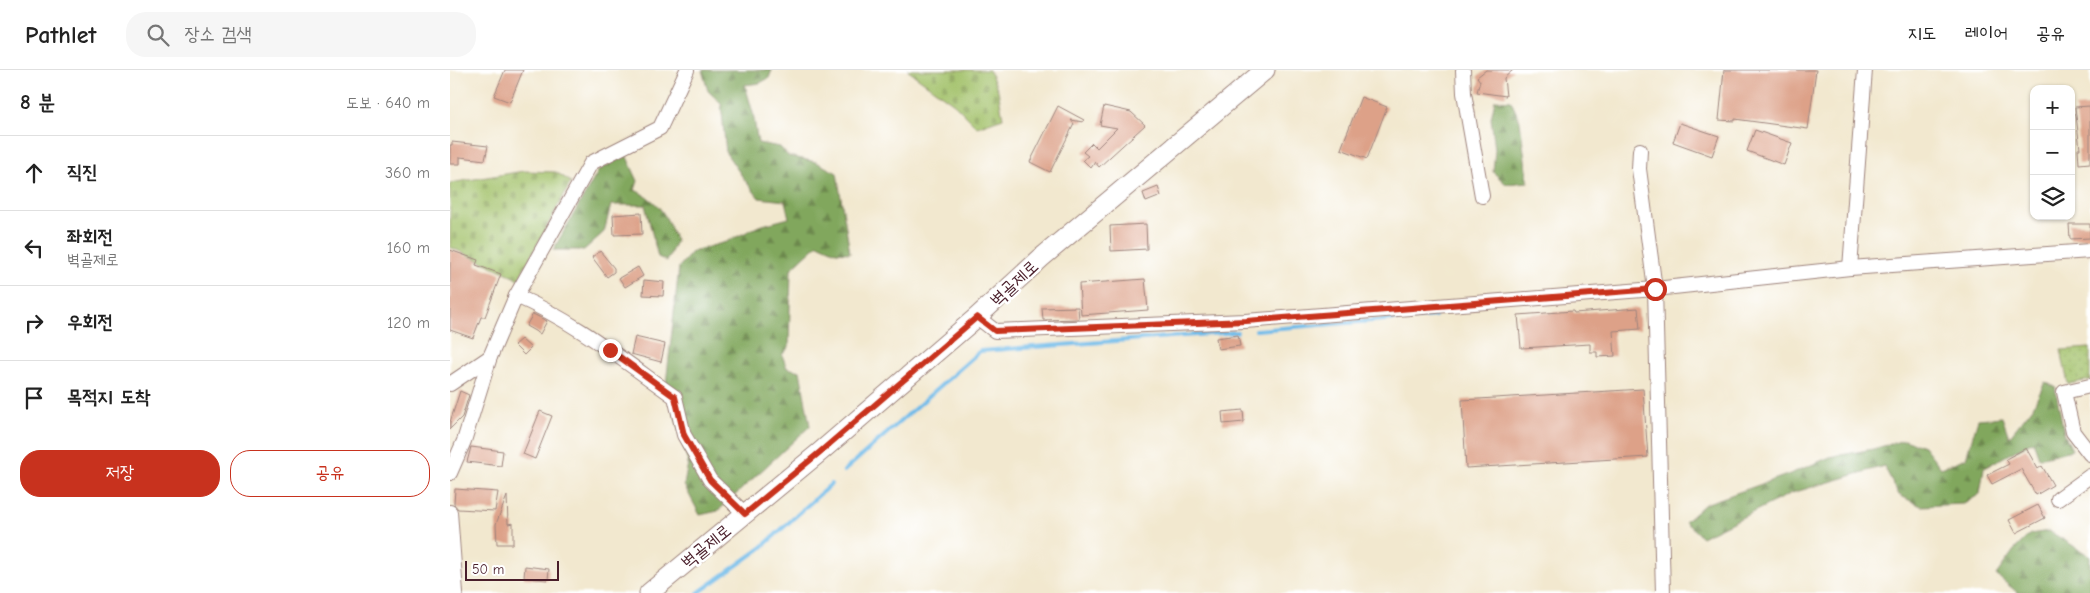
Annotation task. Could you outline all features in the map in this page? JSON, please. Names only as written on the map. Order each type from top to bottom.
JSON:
[{"type":"street","points":[[450,473],[464,441],[490,357],[516,296],[591,163],[660,128],[687,70]]},
{"type":"street","name":"벽골제로","points":[[649,593],[820,452],[977,317],[1041,258],[1265,70]]},
{"type":"street","points":[[1463,70],[1464,93],[1482,196]]},
{"type":"street","points":[[1850,268],[1866,70]]},
{"type":"street","points":[[1640,150],[1639,169],[1655,289],[1662,593]]},
{"type":"street","points":[[977,317],[995,331],[1246,321],[1655,289],[1850,268],[2090,251]]},
{"type":"street","points":[[516,296],[531,302],[601,344],[675,397],[684,435],[710,480],[745,514]]},
{"type":"street","points":[[450,384],[490,357]]},
{"type":"street","points":[[2090,386],[2064,392],[2073,432],[2090,454]]},
{"type":"street","points":[[2058,499],[2090,476]]},
{"type":"street","points":[[450,512],[456,593]]},
{"type":"green space","points":[[702,70],[772,70],[769,78],[760,83],[745,85],[753,113],[758,143],[780,147],[788,156],[816,162],[837,173],[850,253],[836,252],[818,244],[791,269],[789,347],[782,355],[787,368],[800,371],[810,426],[718,511],[700,515],[684,485],[688,463],[666,384],[679,267],[693,251],[726,242],[759,226],[789,218],[785,201],[759,198],[726,153],[721,103],[708,91]]},
{"type":"green space","points":[[907,70],[989,70],[998,90],[1003,118],[977,127],[954,104]]},
{"type":"green space","points":[[1495,100],[1511,101],[1520,121],[1528,182],[1506,184],[1493,172],[1495,149],[1491,118]]},
{"type":"green space","points":[[626,155],[638,181],[635,190],[651,200],[662,211],[676,241],[667,261],[658,257],[645,205],[611,205],[604,232],[584,250],[553,250],[599,170]]},
{"type":"green space","points":[[524,171],[556,172],[571,182],[518,280],[450,247],[450,183]]},
{"type":"green space","points":[[2090,348],[2090,380],[2068,384],[2061,350]]},
{"type":"green space","points":[[2045,382],[2055,387],[2064,433],[2072,450],[2039,458],[2033,441],[1984,468],[1980,494],[1964,504],[1921,506],[1899,495],[1884,466],[1792,493],[1702,537],[1685,522],[1705,504],[1790,474],[1830,457],[1873,449],[1904,440],[1924,446],[1941,468],[1966,458],[1978,419],[2002,417],[2009,437],[2033,407]]},
{"type":"green space","points":[[2049,531],[2090,556],[2090,593],[2018,593],[1996,575],[2014,550],[2030,534]]},
{"type":"building","points":[[505,70],[523,70],[510,102],[494,96]]},
{"type":"building","points":[[1486,70],[1513,70],[1504,78],[1506,96],[1477,92],[1480,81],[1477,77]]},
{"type":"building","points":[[1724,70],[1816,70],[1808,129],[1735,119],[1735,121],[1719,120]]},
{"type":"building","points":[[1361,97],[1387,107],[1367,159],[1341,149]]},
{"type":"building","points":[[1058,106],[1084,120],[1083,122],[1071,120],[1074,124],[1050,172],[1030,162]]},
{"type":"building","points":[[1104,106],[1131,112],[1145,125],[1099,167],[1095,162],[1091,168],[1083,160],[1088,156],[1083,152],[1092,143],[1097,148],[1117,128],[1100,125]]},
{"type":"building","points":[[2090,106],[2090,163],[2079,164],[2078,149],[2080,149],[2075,107]]},
{"type":"building","points":[[1680,123],[1719,136],[1712,156],[1673,142]]},
{"type":"building","points":[[1755,130],[1792,143],[1784,165],[1747,151]]},
{"type":"building","points":[[452,142],[488,146],[485,160],[460,157],[460,164],[450,164],[450,145],[452,145]]},
{"type":"building","points":[[1158,187],[1161,196],[1146,202],[1143,193]]},
{"type":"building","points":[[641,213],[642,234],[614,235],[613,215]]},
{"type":"building","points":[[1146,224],[1147,249],[1111,251],[1110,226]]},
{"type":"building","points":[[2069,224],[2090,224],[2090,238],[2070,239]]},
{"type":"building","points":[[450,250],[478,260],[476,265],[501,274],[485,317],[481,317],[473,338],[450,330]]},
{"type":"building","points":[[600,251],[614,268],[614,272],[607,277],[592,257]]},
{"type":"building","points":[[638,267],[643,276],[625,287],[619,278]]},
{"type":"building","points":[[1145,279],[1148,310],[1081,315],[1079,284]]},
{"type":"building","points":[[644,280],[664,282],[663,296],[643,295]]},
{"type":"building","points":[[1078,307],[1079,319],[1043,320],[1042,308]]},
{"type":"building","points":[[1638,308],[1640,329],[1613,331],[1615,356],[1597,357],[1597,352],[1590,352],[1590,344],[1521,348],[1518,315]]},
{"type":"building","points":[[533,314],[547,321],[540,334],[526,326]]},
{"type":"building","points":[[1238,335],[1240,346],[1218,349],[1216,338]]},
{"type":"building","points":[[635,337],[665,344],[661,362],[631,354]]},
{"type":"building","points":[[521,339],[531,348],[524,355],[514,345]]},
{"type":"building","points":[[1643,389],[1648,457],[1466,468],[1462,400]]},
{"type":"building","points":[[460,391],[469,395],[462,417],[450,429],[450,422]]},
{"type":"building","points":[[1243,410],[1244,422],[1223,424],[1222,412]]},
{"type":"building","points":[[540,411],[552,416],[535,459],[523,454]]},
{"type":"building","points":[[471,447],[503,451],[501,466],[467,462]]},
{"type":"building","points":[[2026,448],[2038,469],[2042,466],[2053,485],[2036,495],[2021,469],[1992,484],[1987,475],[2009,464],[2006,459]]},
{"type":"building","points":[[455,489],[498,492],[495,511],[458,509],[454,504]]},
{"type":"building","points":[[507,496],[508,524],[513,523],[513,544],[497,544],[496,524]]},
{"type":"building","points":[[2038,505],[2045,518],[2016,533],[2009,520]]},
{"type":"building","points":[[525,566],[549,569],[548,580],[524,578]]},
{"type":"waterway","points":[[1256,330],[1435,316]]},
{"type":"waterway","points":[[844,471],[980,351],[1237,332]]},
{"type":"waterway","points":[[698,593],[761,548],[831,484]]},
{"type":"route","points":[[610,350],[675,397],[684,435],[710,480],[745,514],[977,317],[995,331],[1246,321],[1655,289]]}]
